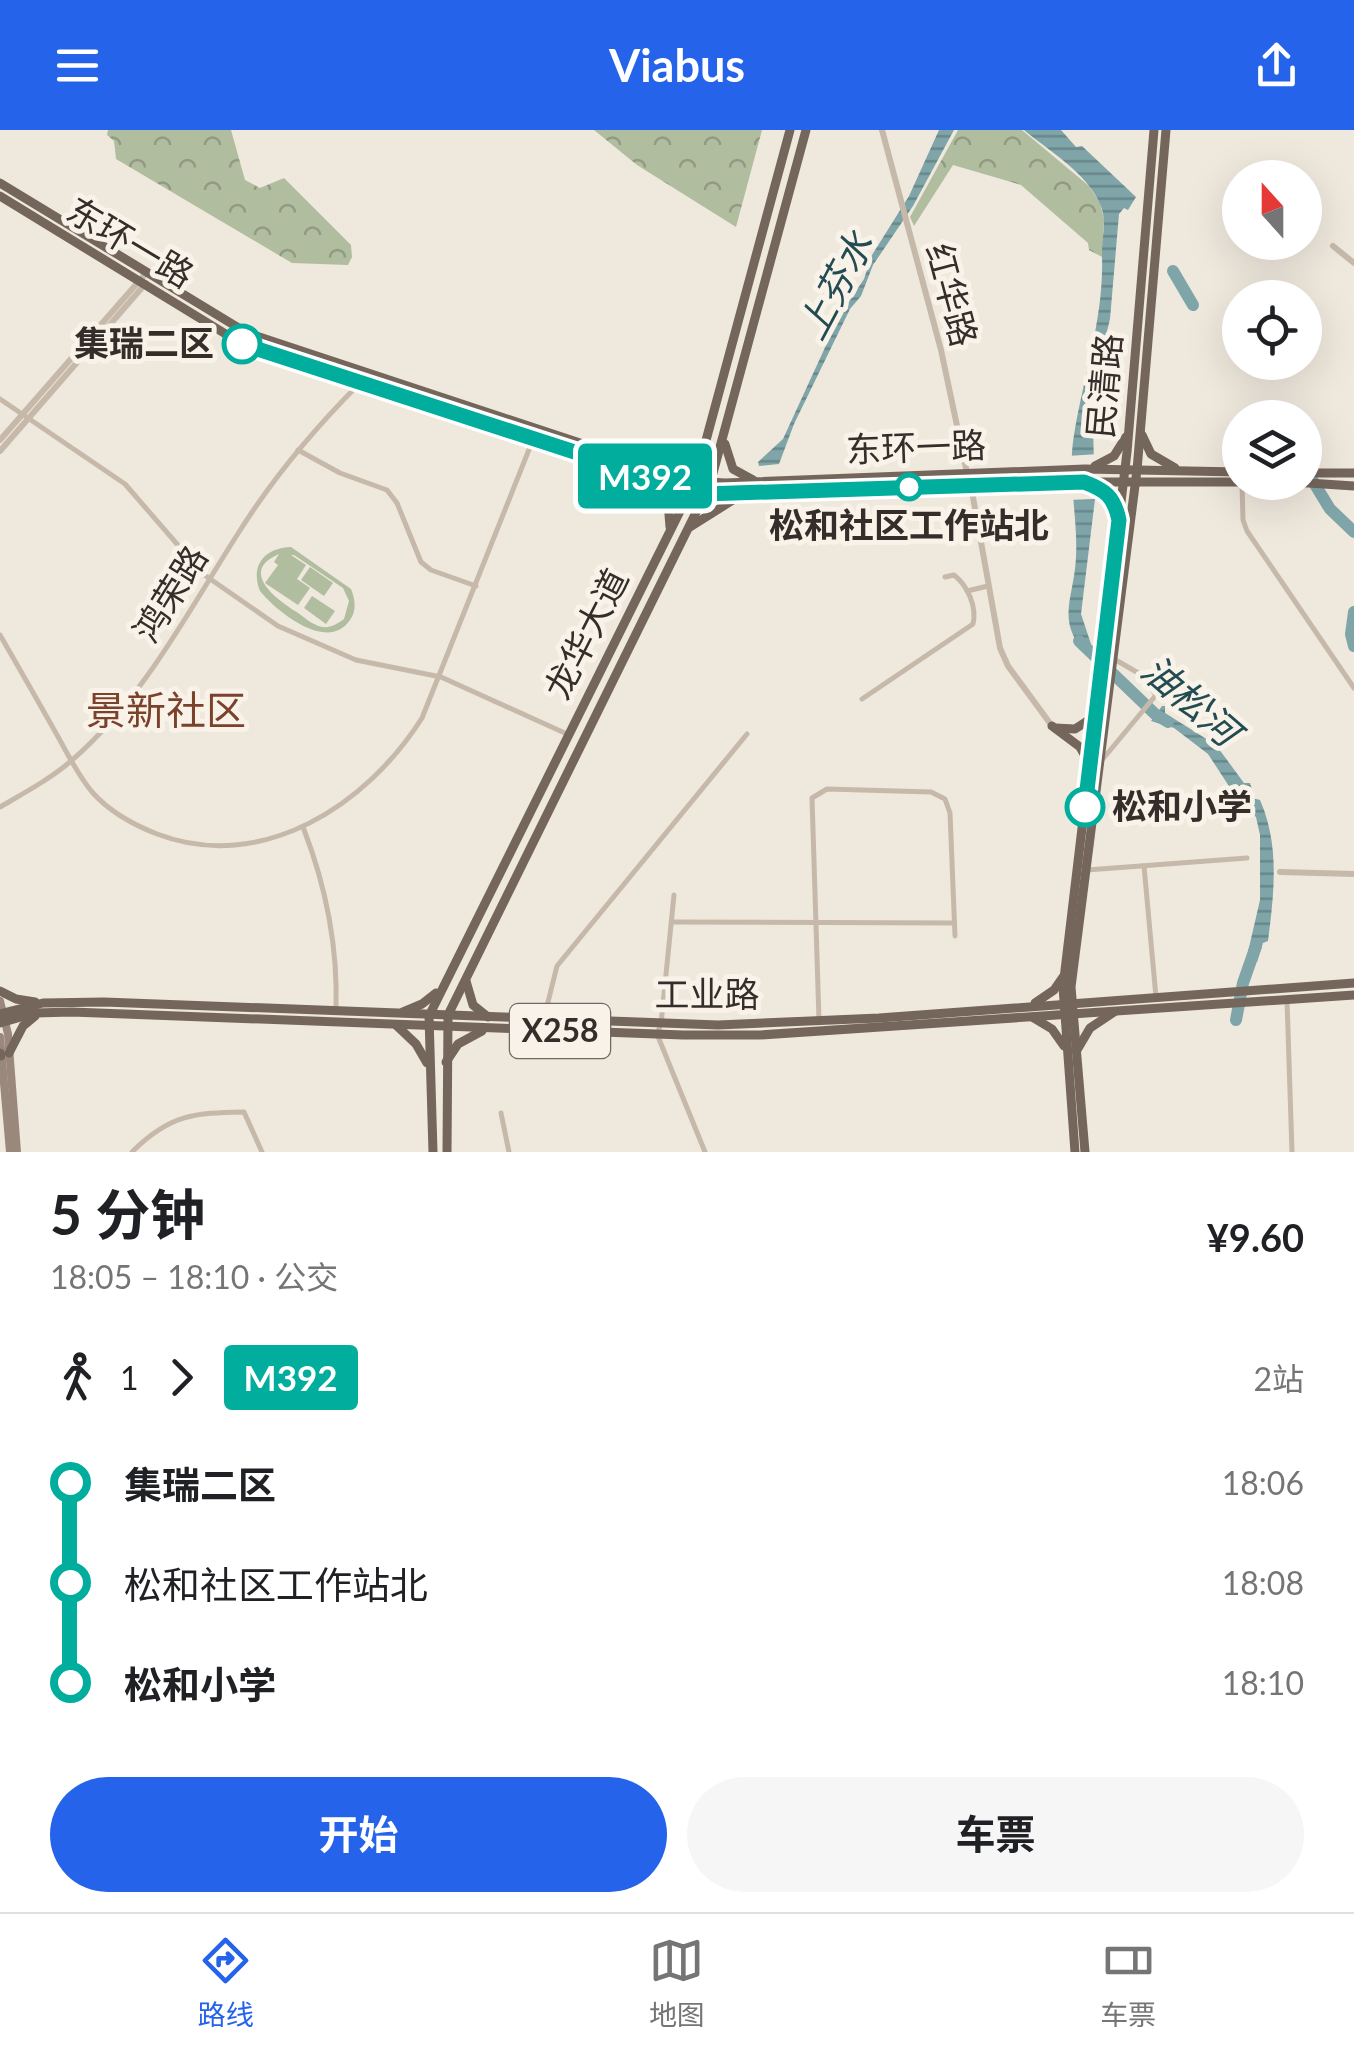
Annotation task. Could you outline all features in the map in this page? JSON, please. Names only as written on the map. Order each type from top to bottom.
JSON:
[{"type":"main road","name":"龙华大道","points":[[433,1152],[429,1021],[692,486],[790,130]]},
{"type":"main road","name":"龙华大道","points":[[446,1152],[446,1021],[710,484],[806,130]]},
{"type":"main road","name":"民清路","points":[[1067,1009],[1065,974],[1124,481],[1154,130]]},
{"type":"main road","name":"民清路","points":[[1067,1009],[1136,476],[1166,130]]},
{"type":"main road","name":"东环一路","points":[[0,183],[247,334],[537,428],[650,472]]},
{"type":"main road","name":"东环一路","points":[[0,196],[242,344],[533,439],[650,472],[704,494],[777,493],[1099,467],[1125,469],[1136,476],[1222,482]]},
{"type":"main road","points":[[1099,467],[1114,456],[1129,430]]},
{"type":"main road","points":[[1141,430],[1155,458],[1187,471]]},
{"type":"main road","points":[[725,434],[728,462],[747,480]]},
{"type":"main road","points":[[669,532],[668,502],[650,472],[682,463],[707,440]]},
{"type":"main road","name":"东环一路","points":[[692,486],[747,480],[969,479],[1100,485],[1136,476],[1222,472]]},
{"type":"main road","points":[[1322,473],[1354,474]]},
{"type":"main road","points":[[1100,485],[1112,498],[1119,520]]},
{"type":"main road","name":"东环一路","points":[[1322,485],[1354,486]]},
{"type":"main road","points":[[687,530],[716,507],[743,494]]},
{"type":"main road","points":[[1052,726],[1076,729],[1096,714]]},
{"type":"main road","points":[[1052,726],[1080,747],[1090,768]]},
{"type":"main road","points":[[1065,974],[1054,990],[1029,1011],[1052,1029],[1072,1057]]},
{"type":"main road","points":[[445,1065],[461,1042],[490,1023],[472,1005],[466,979]]},
{"type":"main road","name":"工业路","points":[[1067,1009],[1120,1010],[1354,984]]},
{"type":"main road","points":[[383,1014],[407,1011],[442,988]]},
{"type":"main road","points":[[0,991],[44,1008]]},
{"type":"main road","name":"工业路","points":[[1260,996],[1287,1000],[1354,995]]},
{"type":"main road","name":"工业路","points":[[490,1023],[543,1020],[718,1025],[1067,1009],[1156,998],[1225,999]]},
{"type":"main road","points":[[0,1001],[3,1054]]},
{"type":"main road","name":"工业路","points":[[2,1018],[44,1008],[104,1002],[383,1014],[429,1021]]},
{"type":"main road","points":[[3,1054],[23,1026],[44,1008]]},
{"type":"main road","name":"工业路","points":[[44,1008],[760,1035],[1029,1011]]},
{"type":"main road","points":[[1067,1009],[1084,1152]]},
{"type":"main road","points":[[1075,1152],[1072,1057],[1090,1028],[1120,1010]]},
{"type":"main road","points":[[396,1024],[416,1044],[431,1075]]},
{"type":"main road","points":[[0,1037],[14,1152]]},
{"type":"street","name":"红华路","points":[[882,130],[941,350],[1005,660],[1052,726]]},
{"type":"street","points":[[1333,246],[1354,263]]},
{"type":"street","points":[[0,451],[143,283],[147,272]]},
{"type":"street","name":"鸿荣路","points":[[0,807],[72,760],[148,676],[252,513],[298,450],[360,382]]},
{"type":"street","points":[[0,400],[125,484],[210,580],[263,617],[324,648],[372,664],[441,677],[582,742]]},
{"type":"street","points":[[0,440],[26,417]]},
{"type":"street","points":[[0,635],[94,795],[110,809],[166,838],[187,843],[229,846],[270,840],[304,826],[346,801],[381,772],[410,737],[441,677],[537,428]]},
{"type":"street","points":[[298,450],[340,472],[388,490],[421,562],[431,570],[476,586]]},
{"type":"street","points":[[1242,500],[1247,531],[1354,688]]},
{"type":"street","points":[[862,699],[972,624],[974,612],[967,591],[957,577],[944,577]]},
{"type":"street","points":[[967,591],[988,586]]},
{"type":"street","points":[[1101,761],[1154,699],[1155,692],[1146,678],[1114,659]]},
{"type":"street","points":[[543,1020],[556,966],[747,734]]},
{"type":"street","points":[[819,1021],[812,798],[827,789],[930,792],[945,798],[950,809],[955,936]]},
{"type":"street","points":[[304,826],[330,918],[336,965],[336,1013]]},
{"type":"street","points":[[1086,870],[1247,858]]},
{"type":"street","points":[[1144,866],[1156,998]]},
{"type":"street","points":[[1280,872],[1354,874]]},
{"type":"street","points":[[674,895],[662,1024],[656,1034],[705,1152]]},
{"type":"street","points":[[672,922],[955,923]]},
{"type":"street","points":[[1287,1000],[1292,1152]]},
{"type":"street","points":[[132,1151],[182,1116],[244,1112],[262,1152]]},
{"type":"street","points":[[501,1113],[509,1152]]},
{"type":"green space","points":[[108,130],[231,130],[245,180],[260,188],[284,178],[351,245],[348,265],[292,263],[116,159]]},
{"type":"green space","points":[[594,130],[762,130],[736,227],[637,165]]},
{"type":"green space","points":[[958,130],[1022,130],[1089,186],[1104,219],[1102,257],[1089,250],[1088,243],[1021,185],[953,165],[914,226],[910,217]]},
{"type":"green space","points":[[291,547],[351,589],[354,612],[341,629],[316,631],[303,626],[260,591],[258,566],[267,555]],"holes":[[[279,554],[274,562],[278,565],[265,583],[298,605],[310,588],[297,579],[306,565],[291,555],[343,588],[349,601],[344,619],[331,626],[318,626],[278,599],[264,584],[261,576],[267,561]]]},
{"type":"green space","points":[[310,567],[333,583],[324,596],[301,580]]},
{"type":"green space","points":[[312,596],[335,611],[326,624],[304,608]]},
{"type":"water","points":[[939,130],[954,130],[913,206],[873,265],[861,296],[850,309],[794,424],[779,464],[759,466],[758,462],[783,439],[839,317],[909,196]]},
{"type":"water","points":[[1024,130],[1061,130],[1136,197],[1128,210],[1124,208],[1119,214],[1110,319],[1092,392],[1095,499],[1081,614],[1091,644],[1089,656],[1078,644],[1069,621],[1076,557],[1072,466],[1074,435],[1100,301],[1104,217],[1086,182]]},
{"type":"water","points":[[1162,706],[1165,713],[1216,745],[1244,783],[1250,783],[1255,799],[1260,800],[1271,834],[1273,888],[1268,941],[1263,943],[1257,962],[1247,956],[1260,900],[1260,835],[1256,817],[1238,800],[1208,754],[1174,728],[1151,721]]},
{"type":"pier","points":[[1099,454],[1100,499],[1068,500],[1067,456]]},
{"type":"waterway","points":[[1173,271],[1193,305]]},
{"type":"waterway","points":[[1322,496],[1354,532]]},
{"type":"waterway","points":[[1354,612],[1354,646]]},
{"type":"waterway","name":"油松河","points":[[1079,641],[1168,722]]},
{"type":"waterway","name":"油松河","points":[[1236,1020],[1256,946]]},
{"type":"bus line","name":"M392","points":[[242,344],[704,494],[1084,482],[1104,491],[1112,498],[1119,520],[1085,807]]},
{"type":"place","name":"集瑞二区","points":[[242,344]]},
{"type":"place","name":"松和社区工作站北","points":[[909,487]]},
{"type":"place","name":"松和小学","points":[[1085,807]]},
{"type":"district","name":"景新社区","points":[[166,711]]},
{"type":"water label","name":"上芬水","points":[[836,286]]}]
